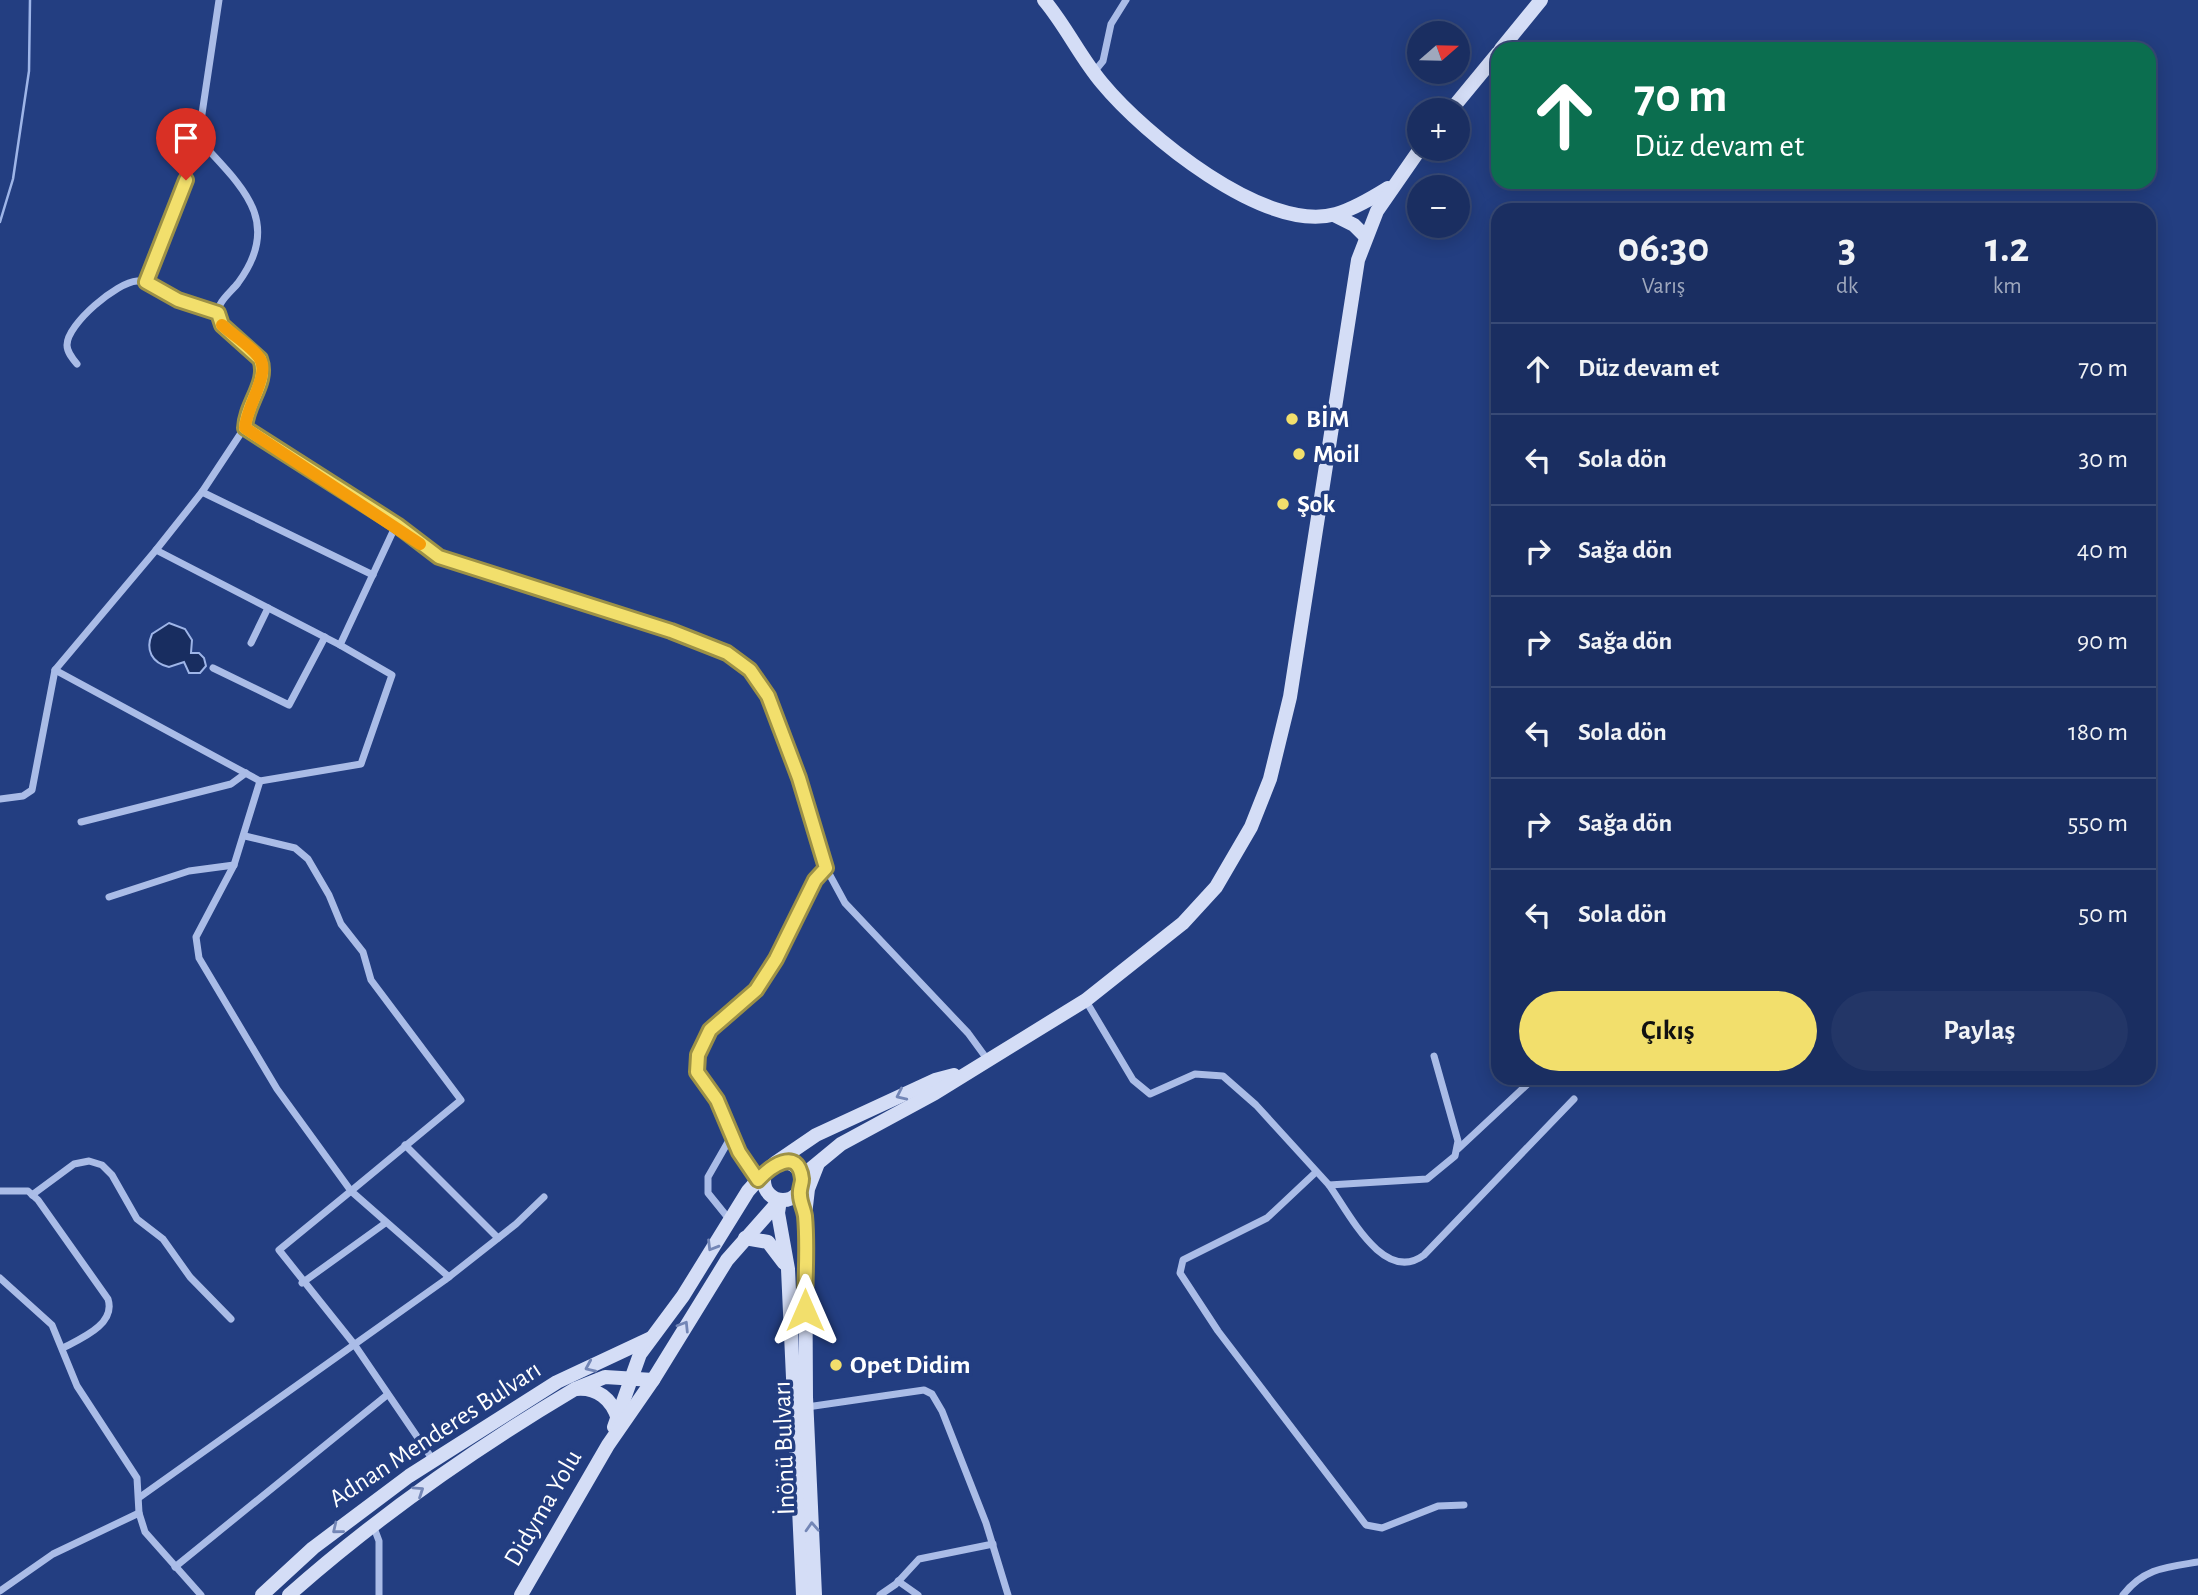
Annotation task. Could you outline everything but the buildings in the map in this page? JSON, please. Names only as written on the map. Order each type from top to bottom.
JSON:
[{"type":"main road","points":[[1044,0],[1093,72],[1153,135],[1235,191],[1272,209],[1301,215],[1334,215],[1392,186]]},
{"type":"main road","points":[[1506,42],[1541,0]]},
{"type":"main road","points":[[1461,98],[1491,61]]},
{"type":"main road","points":[[608,1445],[653,1380],[727,1260],[780,1200],[790,1198],[821,1159],[841,1144],[935,1093],[965,1072],[1086,1000],[1183,923],[1216,887],[1251,827],[1270,779],[1290,697],[1313,564],[1353,281],[1366,237],[1392,186],[1411,161]]},
{"type":"main road","points":[[1334,215],[1354,225],[1366,237]]},
{"type":"main road","points":[[608,1445],[640,1354],[683,1296],[729,1219],[766,1171],[816,1135],[935,1080],[965,1072]]},
{"type":"main road","points":[[805,1215],[811,1175],[821,1159]]},
{"type":"main road","points":[[766,1171],[792,1163],[800,1184],[805,1215]]},
{"type":"main road","points":[[766,1171],[765,1189],[780,1200]]},
{"type":"main road","name":"İnönü Bulvarı","points":[[780,1200],[778,1213],[788,1269],[803,1595]]},
{"type":"main road","name":"İnönü Bulvarı","points":[[805,1215],[807,1407],[816,1595]]},
{"type":"main road","points":[[745,1238],[768,1242],[788,1269]]},
{"type":"main road","points":[[652,1338],[662,1341],[669,1352]]},
{"type":"main road","name":"Adnan Menderes Bulvarı","points":[[262,1595],[345,1522],[433,1460],[557,1382],[652,1338]]},
{"type":"main road","name":"Adnan Menderes Bulvarı","points":[[289,1595],[373,1524],[532,1415],[575,1389],[605,1377],[653,1380]]},
{"type":"main road","points":[[575,1389],[586,1388],[602,1395],[615,1407],[618,1419]]},
{"type":"main road","name":"Didyma Yolu","points":[[521,1595],[608,1445]]},
{"type":"street","points":[[146,282],[200,141],[219,0]]},
{"type":"street","points":[[1093,72],[1103,61],[1111,24],[1126,0]]},
{"type":"street","points":[[0,799],[23,796],[32,790],[55,670],[202,492],[245,428],[247,412],[262,378],[263,367],[258,356],[222,325],[218,313],[221,302],[251,260],[258,227],[247,192],[200,141]]},
{"type":"street","points":[[77,364],[67,343],[86,312],[120,286],[135,281],[146,282],[178,300],[218,313]]},
{"type":"street","points":[[245,428],[397,525],[439,557],[671,631],[727,653],[750,670],[768,696],[799,778],[826,868],[845,903],[968,1034],[987,1059]]},
{"type":"street","points":[[202,492],[373,575]]},
{"type":"street","points":[[340,645],[397,525]]},
{"type":"street","points":[[55,670],[260,781],[361,764],[392,675],[325,637],[156,550]]},
{"type":"street","points":[[251,643],[268,608]]},
{"type":"street","points":[[213,668],[289,705],[325,637]]},
{"type":"street","points":[[81,822],[231,784],[246,773]]},
{"type":"street","points":[[260,781],[234,865],[195,937],[200,958],[277,1089],[351,1191],[384,1224],[449,1277]]},
{"type":"street","points":[[245,836],[295,848],[308,859],[329,895],[341,924],[363,952],[371,980],[461,1100],[279,1250],[302,1283],[354,1344],[433,1460]]},
{"type":"street","points":[[109,897],[189,871],[234,865]]},
{"type":"street","points":[[766,1171],[732,1135],[717,1100],[697,1072],[698,1055],[710,1030],[756,990],[776,959],[815,880],[826,868]]},
{"type":"street","points":[[1086,1000],[1133,1080],[1150,1094],[1195,1074],[1223,1076],[1256,1105],[1317,1171],[1381,1255],[1398,1263],[1415,1261],[1574,1099]]},
{"type":"street","points":[[1434,1056],[1458,1150]]},
{"type":"street","points":[[1329,1185],[1427,1179],[1455,1156],[1458,1150],[1527,1085]]},
{"type":"street","points":[[729,1219],[708,1193],[708,1177],[732,1135]]},
{"type":"street","points":[[405,1145],[498,1238]]},
{"type":"street","points":[[32,1195],[74,1164],[89,1160],[102,1165],[111,1175],[137,1219],[163,1239],[190,1277],[231,1320]]},
{"type":"street","points":[[1317,1171],[1285,1204],[1266,1218],[1183,1260],[1180,1273],[1217,1331],[1366,1525],[1382,1528],[1438,1506],[1464,1505]]},
{"type":"street","points":[[0,1191],[22,1190],[32,1195],[110,1303],[106,1321],[63,1348]]},
{"type":"street","points":[[140,1497],[449,1277],[544,1197]]},
{"type":"street","points":[[302,1283],[384,1224]]},
{"type":"street","points":[[0,1278],[46,1319],[63,1348],[77,1386],[137,1478],[139,1513],[145,1532],[201,1595]]},
{"type":"street","points":[[807,1407],[924,1390],[932,1394],[942,1411],[993,1544],[1008,1595]]},
{"type":"street","points":[[175,1567],[387,1395]]},
{"type":"street","points":[[0,1591],[52,1554],[139,1513]]},
{"type":"street","points":[[373,1524],[379,1541],[379,1595]]},
{"type":"street","points":[[880,1595],[919,1559],[993,1544]]},
{"type":"street","points":[[2123,1595],[2141,1577],[2157,1569],[2198,1562]]},
{"type":"street","points":[[898,1581],[918,1595]]},
{"type":"water","points":[[169,623],[185,629],[192,640],[191,653],[199,653],[204,658],[206,666],[200,673],[189,673],[184,662],[169,667],[154,659],[149,645],[152,634]]},
{"type":"waterway","points":[[0,222],[13,179],[29,71],[30,0]]},
{"type":"slow traffic","points":[[222,325],[258,356],[263,367],[262,378],[247,412],[245,428],[397,525],[420,544]]},
{"type":"place","name":"BİM","points":[[1292,419]]},
{"type":"place","name":"Moil","points":[[1299,454]]},
{"type":"place","name":"Şok","points":[[1283,504]]},
{"type":"place","name":"Opet Didim","points":[[836,1365]]},
{"type":"route","points":[[186,180],[146,282],[178,300],[218,313],[222,325],[258,356],[263,367],[262,378],[249,405],[245,428],[397,525],[439,557],[597,610],[671,631],[727,653],[750,670],[768,696],[799,778],[826,868],[805,897],[776,959],[756,990],[743,1005],[710,1030],[698,1055],[697,1072],[717,1100],[739,1152],[758,1180],[770,1166],[780,1161],[792,1163],[802,1177],[799,1191],[805,1215],[805,1310]]}]
